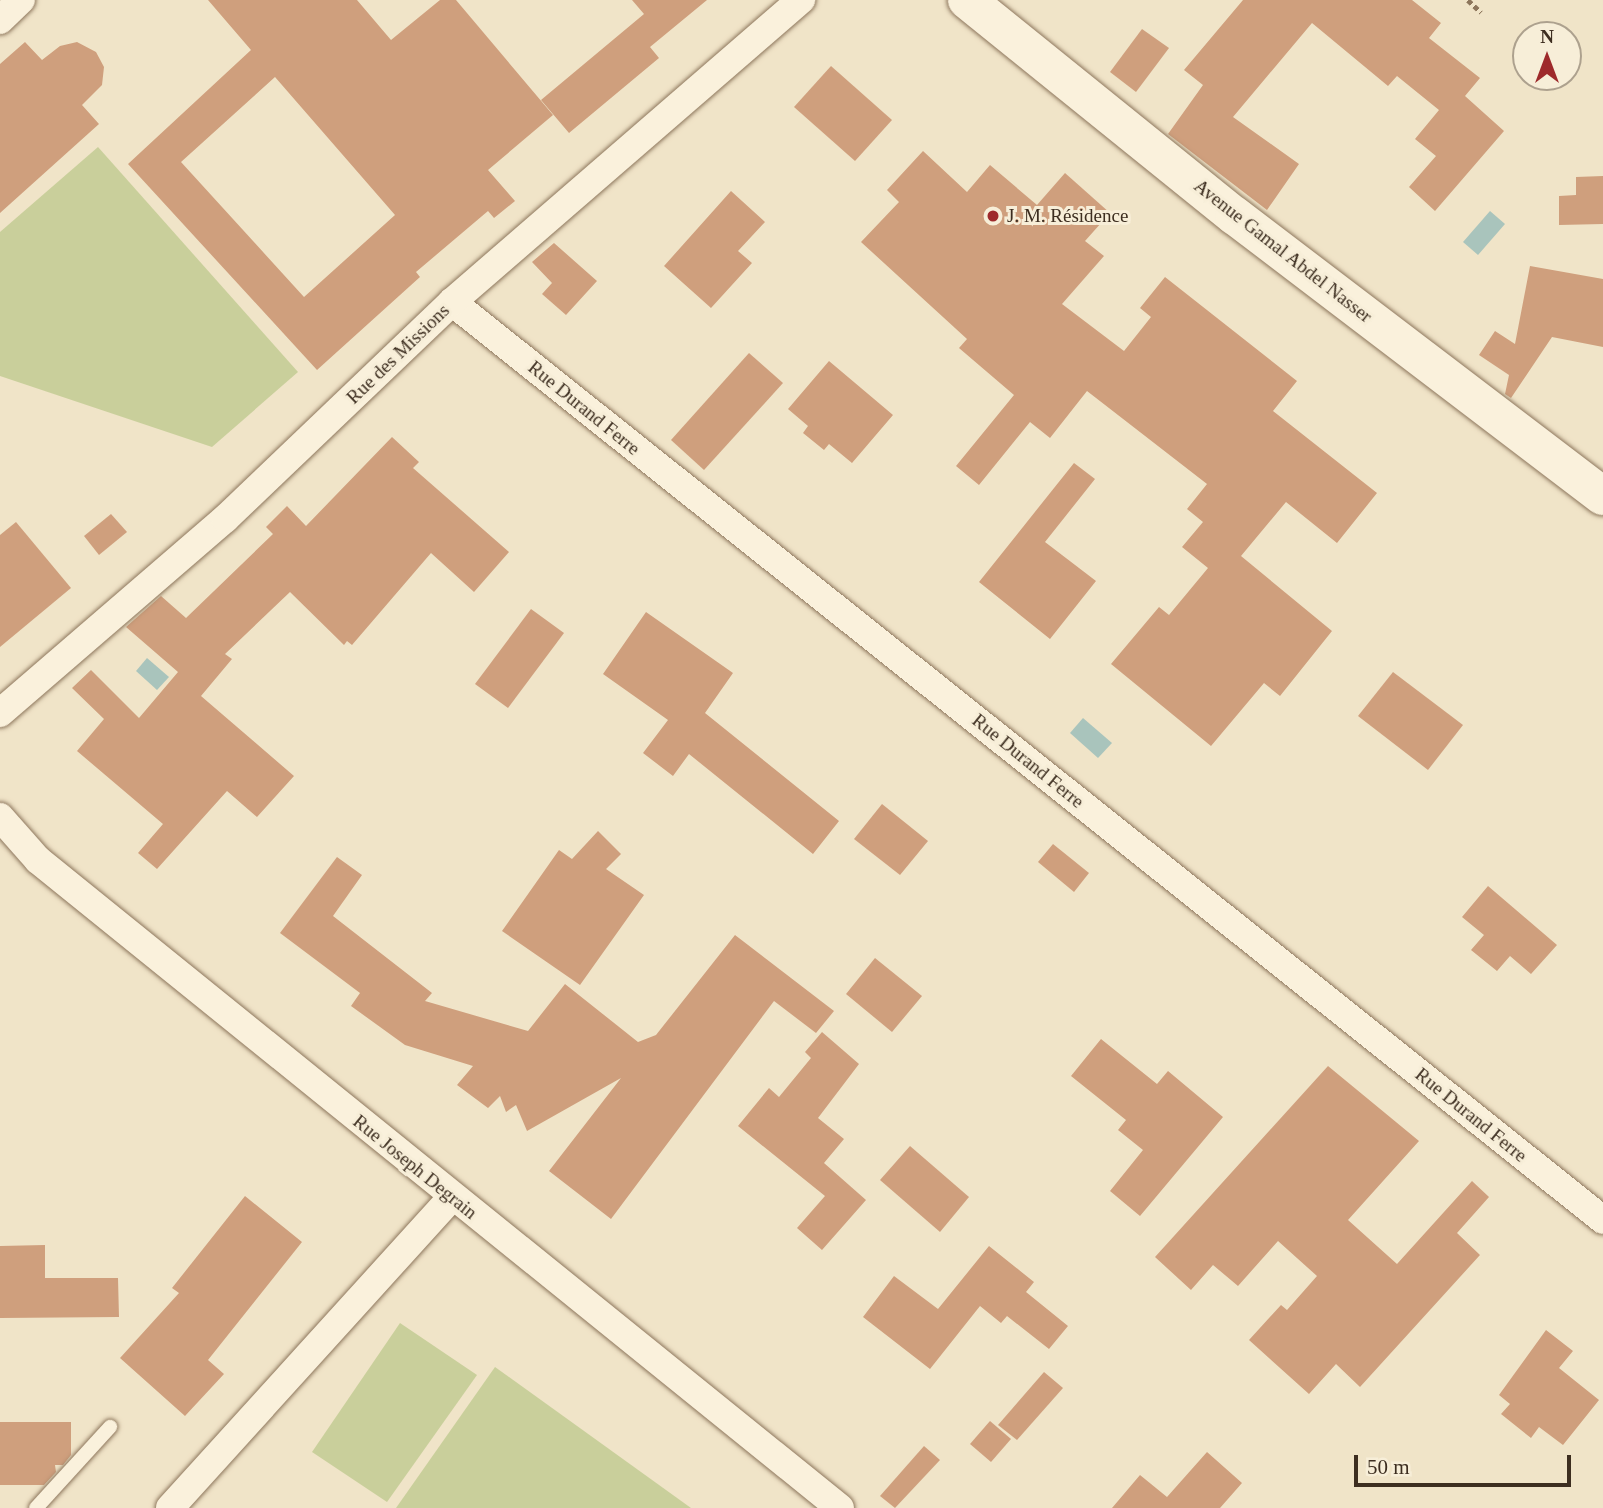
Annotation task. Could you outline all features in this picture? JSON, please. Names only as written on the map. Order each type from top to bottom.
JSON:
[{"type":"street","points":[[0,20],[21,0]]},
{"type":"street","name":"Rue des Missions","points":[[0,713],[225,519],[452,302],[801,0]]},
{"type":"street","name":"Avenue Gamal Abdel Nasser","points":[[967,0],[1235,216],[1603,496]]},
{"type":"street","name":"Rue Durand Ferre","points":[[452,302],[1603,1220]]},
{"type":"street","name":"Rue Joseph Degrain","points":[[0,817],[38,860],[840,1508]]},
{"type":"street","points":[[170,1508],[452,1197]]},
{"type":"lane","points":[[36,1508],[110,1426]]},
{"type":"path","points":[[1468,0],[1481,12]]},
{"type":"green space","points":[[98,147],[298,372],[212,447],[0,376],[0,232]]},
{"type":"green space","points":[[400,1323],[477,1375],[387,1502],[312,1452]]},
{"type":"green space","points":[[495,1367],[691,1508],[396,1508]]},
{"type":"water","points":[[1490,211],[1505,224],[1478,255],[1463,242]]},
{"type":"water","points":[[147,658],[169,677],[157,690],[136,671]]},
{"type":"water","points":[[1083,718],[1112,743],[1098,758],[1070,733]]},
{"type":"building","points":[[208,0],[357,0],[391,40],[440,0],[456,0],[553,115],[488,170],[515,201],[494,218],[488,211],[416,272],[420,277],[317,370],[128,164],[251,50]],"holes":[[[275,77],[395,215],[304,297],[181,162]]]},
{"type":"building","points":[[632,0],[707,0],[650,47],[659,58],[569,133],[541,100],[644,14]]},
{"type":"building","points":[[1243,0],[1412,0],[1441,23],[1429,38],[1480,78],[1465,96],[1504,131],[1435,211],[1409,187],[1436,156],[1415,139],[1439,110],[1397,76],[1388,86],[1312,23],[1233,117],[1299,164],[1267,210],[1168,134],[1203,85],[1184,70]]},
{"type":"building","points":[[1142,29],[1169,48],[1136,92],[1110,72]]},
{"type":"building","points":[[25,42],[42,60],[60,46],[77,42],[96,52],[104,67],[102,85],[82,105],[99,124],[0,213],[0,64]]},
{"type":"building","points":[[831,66],[892,120],[855,161],[794,107]]},
{"type":"building","points":[[923,151],[967,192],[990,165],[1037,205],[1065,173],[1110,213],[1085,241],[1104,256],[1062,304],[1124,351],[1151,317],[1140,308],[1165,277],[1297,381],[1273,411],[1377,493],[1337,543],[1286,502],[1241,556],[1332,631],[1280,696],[1264,683],[1211,746],[1111,664],[1159,607],[1169,615],[1208,568],[1182,547],[1203,522],[1187,509],[1207,484],[1087,391],[1050,438],[1030,422],[979,485],[956,466],[1014,395],[959,348],[967,339],[861,242],[899,202],[887,190]]},
{"type":"building","points":[[1603,176],[1603,224],[1559,225],[1559,196],[1576,195],[1576,177]]},
{"type":"building","points":[[731,191],[765,222],[738,251],[752,263],[711,308],[664,266]]},
{"type":"building","points":[[554,243],[597,281],[566,315],[542,294],[552,283],[532,262]]},
{"type":"building","points":[[1530,266],[1603,279],[1603,347],[1552,337],[1511,398],[1505,394],[1509,375],[1479,355],[1495,331],[1515,344]]},
{"type":"building","points":[[749,353],[783,383],[704,470],[671,440]]},
{"type":"building","points":[[829,361],[893,415],[852,463],[829,444],[824,450],[803,433],[808,426],[788,409]]},
{"type":"building","points":[[392,437],[419,462],[413,468],[509,552],[474,592],[431,553],[352,645],[347,641],[344,645],[290,592],[225,654],[232,659],[201,696],[294,776],[257,817],[227,791],[157,869],[138,853],[163,824],[77,751],[104,719],[72,688],[91,670],[139,718],[178,672],[126,627],[161,596],[186,618],[273,534],[266,527],[287,506],[306,526]]},
{"type":"building","points":[[1074,463],[1095,479],[1045,542],[1096,581],[1050,639],[979,582]]},
{"type":"building","points":[[111,514],[127,532],[99,555],[84,536]]},
{"type":"building","points":[[16,522],[71,588],[0,647],[0,535]]},
{"type":"building","points":[[531,609],[564,633],[508,708],[475,684]]},
{"type":"building","points":[[646,612],[733,673],[705,713],[839,821],[813,854],[689,754],[673,776],[643,753],[668,720],[603,674]]},
{"type":"building","points":[[1393,672],[1463,725],[1428,770],[1358,716]]},
{"type":"building","points":[[882,804],[928,841],[900,875],[854,839]]},
{"type":"building","points":[[598,831],[621,854],[606,869],[644,895],[580,985],[502,931],[559,850],[572,859]]},
{"type":"building","points":[[1053,844],[1089,873],[1074,892],[1038,862]]},
{"type":"building","points":[[337,857],[362,875],[333,916],[432,993],[425,1001],[528,1031],[565,984],[638,1042],[656,1035],[735,935],[834,1011],[816,1033],[774,1001],[611,1219],[549,1171],[621,1078],[527,1131],[516,1105],[506,1112],[500,1096],[488,1108],[457,1085],[473,1066],[405,1045],[351,1006],[360,993],[280,933]]},
{"type":"building","points":[[1488,886],[1557,945],[1531,974],[1510,956],[1497,971],[1471,950],[1484,935],[1462,917]]},
{"type":"building","points":[[875,958],[922,996],[892,1032],[846,994]]},
{"type":"building","points":[[822,1032],[859,1064],[818,1118],[844,1139],[824,1163],[866,1200],[822,1250],[797,1228],[825,1196],[738,1126],[769,1088],[779,1097],[811,1058],[805,1052]]},
{"type":"building","points":[[1101,1039],[1157,1084],[1168,1071],[1223,1117],[1140,1216],[1110,1191],[1143,1150],[1118,1130],[1126,1120],[1071,1076]]},
{"type":"building","points":[[1328,1066],[1419,1141],[1348,1220],[1397,1264],[1472,1181],[1489,1197],[1457,1233],[1480,1255],[1360,1387],[1336,1364],[1309,1394],[1249,1340],[1281,1305],[1287,1310],[1317,1276],[1278,1241],[1238,1286],[1213,1265],[1191,1290],[1155,1257]]},
{"type":"building","points":[[910,1146],[969,1197],[940,1232],[880,1180]]},
{"type":"building","points":[[245,1196],[302,1242],[208,1360],[224,1374],[185,1416],[120,1358],[179,1293],[172,1288]]},
{"type":"building","points":[[45,1245],[45,1278],[118,1278],[119,1317],[0,1318],[0,1246]]},
{"type":"building","points":[[989,1246],[1034,1282],[1026,1292],[1068,1326],[1049,1349],[1007,1316],[1001,1323],[980,1306],[930,1369],[863,1317],[894,1276],[938,1309]]},
{"type":"building","points":[[1546,1330],[1573,1351],[1559,1368],[1599,1400],[1563,1445],[1539,1427],[1531,1438],[1501,1414],[1510,1404],[1499,1395]]},
{"type":"building","points":[[1044,1372],[1063,1388],[1017,1440],[998,1425]]},
{"type":"building","points":[[990,1421],[1011,1439],[991,1462],[970,1444]]},
{"type":"building","points":[[0,1422],[71,1422],[71,1455],[63,1465],[55,1465],[56,1472],[44,1485],[0,1485]]},
{"type":"building","points":[[924,1446],[940,1460],[895,1508],[880,1496]]},
{"type":"building","points":[[1207,1452],[1242,1483],[1220,1508],[1112,1508],[1140,1475],[1167,1497]]},
{"type":"place","name":"J. M. Résidence","points":[[993,216]]}]
